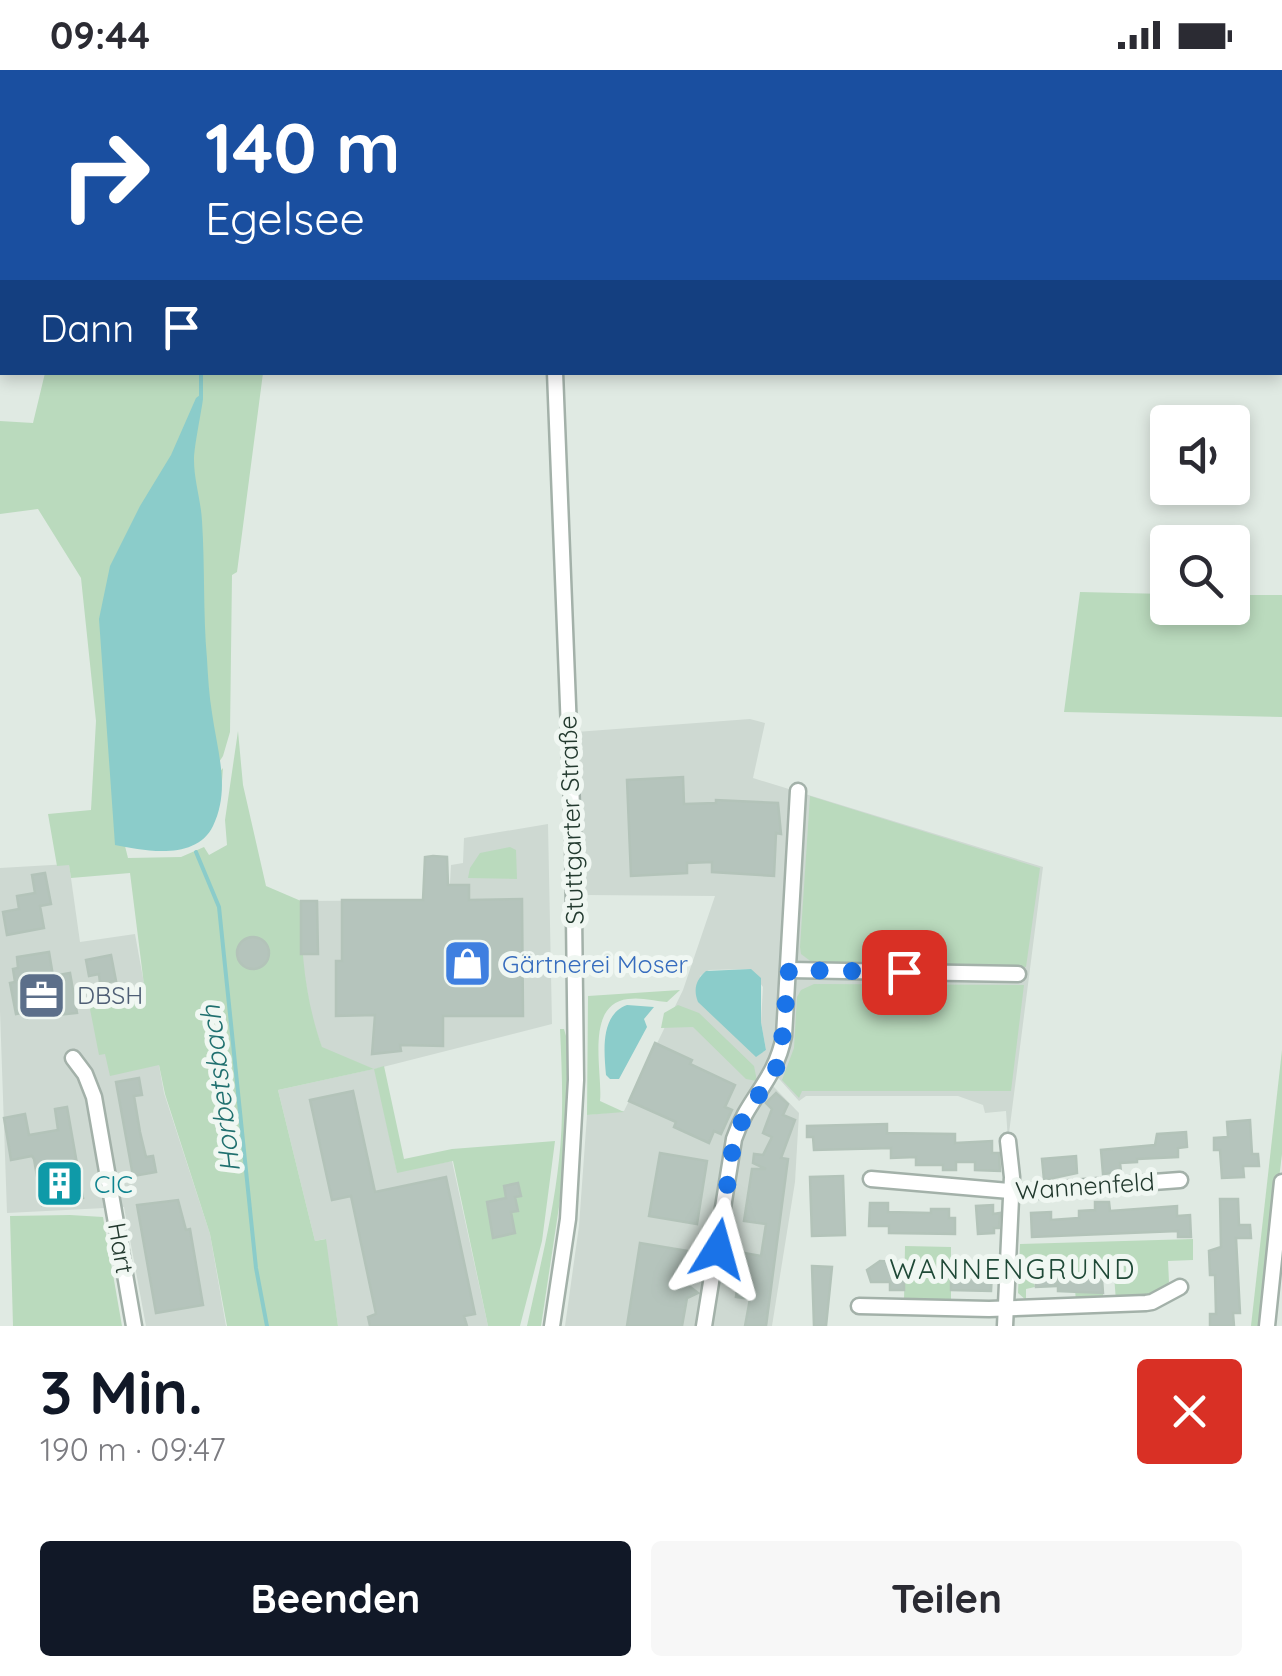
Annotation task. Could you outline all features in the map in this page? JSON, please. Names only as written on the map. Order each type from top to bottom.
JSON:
[{"type":"street","name":"Stuttgarter Straße","points":[[552,1326],[568,1219],[576,1080],[572,815],[554,375]]},
{"type":"street","points":[[704,1326],[734,1139],[780,1060],[798,790]]},
{"type":"street","points":[[789,970],[1018,974]]},
{"type":"street","name":"Hart","points":[[73,1058],[94,1097],[134,1326]]},
{"type":"street","points":[[1005,1326],[1011,1191],[1008,1140]]},
{"type":"street","name":"Wannenfeld","points":[[871,1179],[1011,1191],[1180,1180]]},
{"type":"street","points":[[1267,1326],[1282,1182]]},
{"type":"street","points":[[859,1306],[1006,1308],[1152,1302],[1180,1287]]},
{"type":"shaded area","points":[[750,719],[765,723],[753,778],[1043,867],[1008,1141],[1006,1111],[985,1113],[983,1105],[958,1096],[806,1096],[799,1101],[772,1071],[737,1118],[722,1156],[695,1326],[565,1326],[579,1226],[587,1115],[624,1111],[683,990],[715,896],[585,895],[576,732]],"holes":[[[750,969],[763,987],[761,1022],[766,1050],[757,1056],[700,976],[709,970]]]},
{"type":"shaded area","points":[[548,824],[552,1024],[375,1069],[397,1172],[452,1161],[488,1326],[338,1326],[325,1239],[315,1241],[278,1090],[373,1069],[322,1048],[311,1015],[301,954],[301,901],[449,900],[451,865],[463,863],[464,838]]},
{"type":"shaded area","points":[[69,864],[80,942],[135,934],[164,1093],[210,1234],[226,1326],[146,1326],[124,1207],[7,1213],[0,868]]},
{"type":"shaded area","points":[[773,1086],[799,1113],[795,1182],[772,1326],[713,1326],[740,1143],[752,1114]]},
{"type":"green space","points":[[45,375],[263,375],[237,572],[232,575],[230,732],[223,756],[190,807],[223,768],[221,794],[125,846],[128,858],[181,857],[204,847],[209,855],[227,845],[225,820],[238,731],[243,785],[266,886],[301,901],[305,975],[322,1047],[374,1069],[278,1090],[315,1241],[326,1239],[338,1326],[227,1326],[210,1234],[159,1065],[110,1076],[105,1054],[99,1055],[89,1004],[145,993],[130,873],[71,878],[69,865],[57,866],[48,814],[91,810],[96,721],[81,578],[38,509],[0,514],[0,421],[33,423]]},
{"type":"green space","points":[[1080,592],[1150,594],[1150,625],[1250,625],[1250,595],[1282,595],[1282,717],[1064,712]]},
{"type":"green space","points":[[810,796],[1040,868],[1026,967],[817,966],[801,954]]},
{"type":"green space","points":[[510,847],[516,850],[517,879],[468,878],[480,853]]},
{"type":"green space","points":[[814,984],[1024,985],[1011,1091],[802,1091],[799,1098],[782,1080],[794,1048],[797,997],[801,990]]},
{"type":"green space","points":[[680,990],[667,1002],[628,999],[614,1004],[605,1013],[599,1041],[600,1101],[624,1112],[587,1115],[588,996]]},
{"type":"green space","points":[[678,1005],[699,1013],[754,1066],[757,1081],[746,1079],[693,1027],[661,1028],[664,1013]]},
{"type":"green space","points":[[560,1029],[564,1029],[568,1043],[565,1167],[541,1326],[527,1326],[559,1160]]},
{"type":"green space","points":[[1282,1050],[1282,1154],[1261,1326],[1251,1326]]},
{"type":"green space","points":[[384,1066],[404,1159],[452,1149],[555,1141],[542,1241],[520,1326],[488,1326],[453,1161],[397,1173],[374,1069]]},
{"type":"green space","points":[[10,1216],[103,1217],[122,1326],[13,1326]]},
{"type":"green space","points":[[1193,1239],[1193,1260],[1168,1261],[1169,1282],[1155,1297],[1116,1301],[1113,1262],[1088,1266],[1088,1272],[1082,1275],[1084,1293],[1103,1293],[1103,1299],[1076,1301],[1075,1290],[1069,1290],[1068,1270],[1055,1270],[1054,1263],[1032,1273],[1035,1287],[1026,1289],[1026,1300],[1018,1293],[1020,1244]]},
{"type":"green space","points":[[905,1246],[951,1247],[951,1302],[904,1301]]},
{"type":"water","points":[[200,395],[203,399],[194,468],[202,521],[208,679],[221,770],[221,798],[213,826],[195,845],[169,851],[115,845],[99,619],[110,566]]},
{"type":"water","points":[[751,969],[761,978],[761,1022],[766,1050],[756,1057],[698,1002],[696,993],[698,981],[706,971]]},
{"type":"water","points":[[627,1005],[654,1007],[644,1019],[647,1027],[619,1079],[610,1079],[606,1075],[605,1055],[608,1025],[618,1010]]},
{"type":"building","points":[[683,777],[684,804],[716,800],[778,803],[781,834],[776,833],[774,876],[712,872],[712,862],[687,863],[687,873],[631,876],[627,780]]},
{"type":"building","points":[[425,857],[447,857],[448,885],[469,885],[469,900],[522,899],[523,1016],[443,1016],[443,1046],[400,1045],[401,1051],[372,1054],[375,1015],[336,1016],[336,961],[342,961],[342,900],[423,900]]},
{"type":"building","points":[[45,873],[51,904],[40,906],[44,928],[7,935],[3,912],[19,909],[17,896],[35,893],[32,875]]},
{"type":"building","points":[[301,901],[317,901],[318,954],[301,954]]},
{"type":"building","points":[[253,937],[264,942],[269,953],[264,964],[253,969],[242,964],[237,953],[242,942]]},
{"type":"building","points":[[49,952],[53,976],[70,973],[77,1013],[28,1018],[27,1012],[16,1014],[10,983],[15,982],[13,969],[18,968],[17,957]]},
{"type":"building","points":[[111,955],[116,981],[100,983],[99,974],[89,976],[86,960]]},
{"type":"building","points":[[655,1043],[735,1085],[725,1107],[732,1110],[721,1134],[714,1131],[709,1143],[674,1127],[676,1122],[629,1101]]},
{"type":"building","points":[[139,1078],[142,1095],[134,1096],[140,1132],[146,1157],[153,1156],[156,1172],[133,1176],[116,1082]]},
{"type":"building","points":[[353,1091],[375,1192],[446,1177],[475,1314],[464,1316],[467,1326],[370,1326],[368,1317],[376,1314],[351,1196],[332,1200],[310,1100]]},
{"type":"building","points":[[776,1093],[788,1104],[783,1115],[795,1120],[781,1158],[788,1159],[766,1326],[745,1326],[750,1299],[736,1297],[740,1269],[730,1268],[733,1251],[761,1256],[766,1224],[744,1221],[752,1169],[766,1169],[753,1163],[754,1154],[763,1155],[772,1137],[763,1133],[772,1109],[766,1103]]},
{"type":"building","points":[[67,1107],[83,1198],[42,1205],[34,1159],[32,1156],[11,1160],[4,1118],[25,1114],[29,1135],[58,1130],[55,1109]]},
{"type":"building","points":[[1250,1120],[1252,1154],[1258,1154],[1259,1166],[1243,1166],[1244,1177],[1222,1178],[1220,1150],[1214,1150],[1214,1138],[1228,1137],[1227,1122]]},
{"type":"building","points":[[887,1124],[887,1133],[955,1134],[955,1143],[992,1141],[992,1153],[999,1153],[1000,1171],[975,1170],[975,1162],[956,1162],[956,1170],[943,1170],[943,1165],[916,1165],[916,1157],[891,1158],[891,1148],[814,1150],[813,1137],[807,1137],[807,1126]]},
{"type":"building","points":[[1186,1132],[1187,1147],[1178,1148],[1178,1157],[1137,1159],[1120,1163],[1121,1172],[1103,1174],[1101,1150],[1155,1145],[1157,1134]]},
{"type":"building","points":[[660,1153],[707,1161],[697,1224],[649,1216]]},
{"type":"building","points":[[1076,1156],[1077,1173],[1044,1180],[1042,1159]]},
{"type":"building","points":[[843,1176],[845,1235],[812,1236],[810,1177]]},
{"type":"building","points":[[518,1183],[518,1211],[511,1212],[515,1233],[493,1238],[487,1202],[506,1198],[504,1186]]},
{"type":"building","points":[[1220,1199],[1238,1199],[1239,1225],[1250,1225],[1251,1238],[1236,1238],[1240,1313],[1233,1313],[1234,1326],[1210,1326],[1210,1314],[1216,1314],[1215,1275],[1210,1275],[1209,1251],[1221,1247]]},
{"type":"building","points":[[178,1200],[186,1230],[190,1229],[203,1305],[156,1313],[137,1205]]},
{"type":"building","points":[[1095,1202],[1109,1202],[1110,1211],[1177,1206],[1177,1216],[1190,1215],[1191,1237],[1178,1237],[1178,1231],[1032,1237],[1031,1213],[1051,1212],[1051,1220],[1079,1218],[1079,1211],[1095,1210]]},
{"type":"building","points":[[870,1203],[888,1203],[888,1212],[931,1213],[931,1209],[949,1209],[949,1218],[955,1218],[955,1234],[889,1233],[889,1226],[869,1226]]},
{"type":"building","points":[[993,1205],[993,1214],[1000,1213],[999,1228],[994,1228],[994,1233],[978,1234],[976,1206]]},
{"type":"building","points":[[640,1243],[694,1252],[689,1286],[698,1293],[687,1298],[682,1326],[627,1326]]},
{"type":"building","points":[[880,1261],[897,1262],[897,1273],[904,1273],[904,1290],[890,1290],[890,1282],[871,1282],[867,1270]]},
{"type":"building","points":[[1054,1262],[1056,1286],[1036,1287],[1035,1263]]},
{"type":"building","points":[[1114,1262],[1114,1279],[1102,1279],[1103,1293],[1058,1291],[1058,1276],[1088,1275],[1088,1266]]},
{"type":"building","points":[[812,1266],[832,1267],[826,1326],[814,1326]]},
{"type":"building","points":[[970,1268],[992,1272],[991,1291],[951,1290],[951,1272],[970,1272]]},
{"type":"waterway","name":"Horbetsbach","points":[[201,375],[201,398]]},
{"type":"waterway","name":"Horbetsbach","points":[[196,852],[219,907],[256,1268],[267,1326]]},
{"type":"place","name":"Gärtnerei Moser","points":[[467,964]]},
{"type":"place","name":"DBSH","points":[[42,995]]},
{"type":"place","name":"CIC","points":[[59,1184]]},
{"type":"district","name":"WANNENGRUND","points":[[1013,1269]]},
{"type":"route","points":[[718,1249],[734,1139],[780,1060],[789,970],[904,972]]}]
